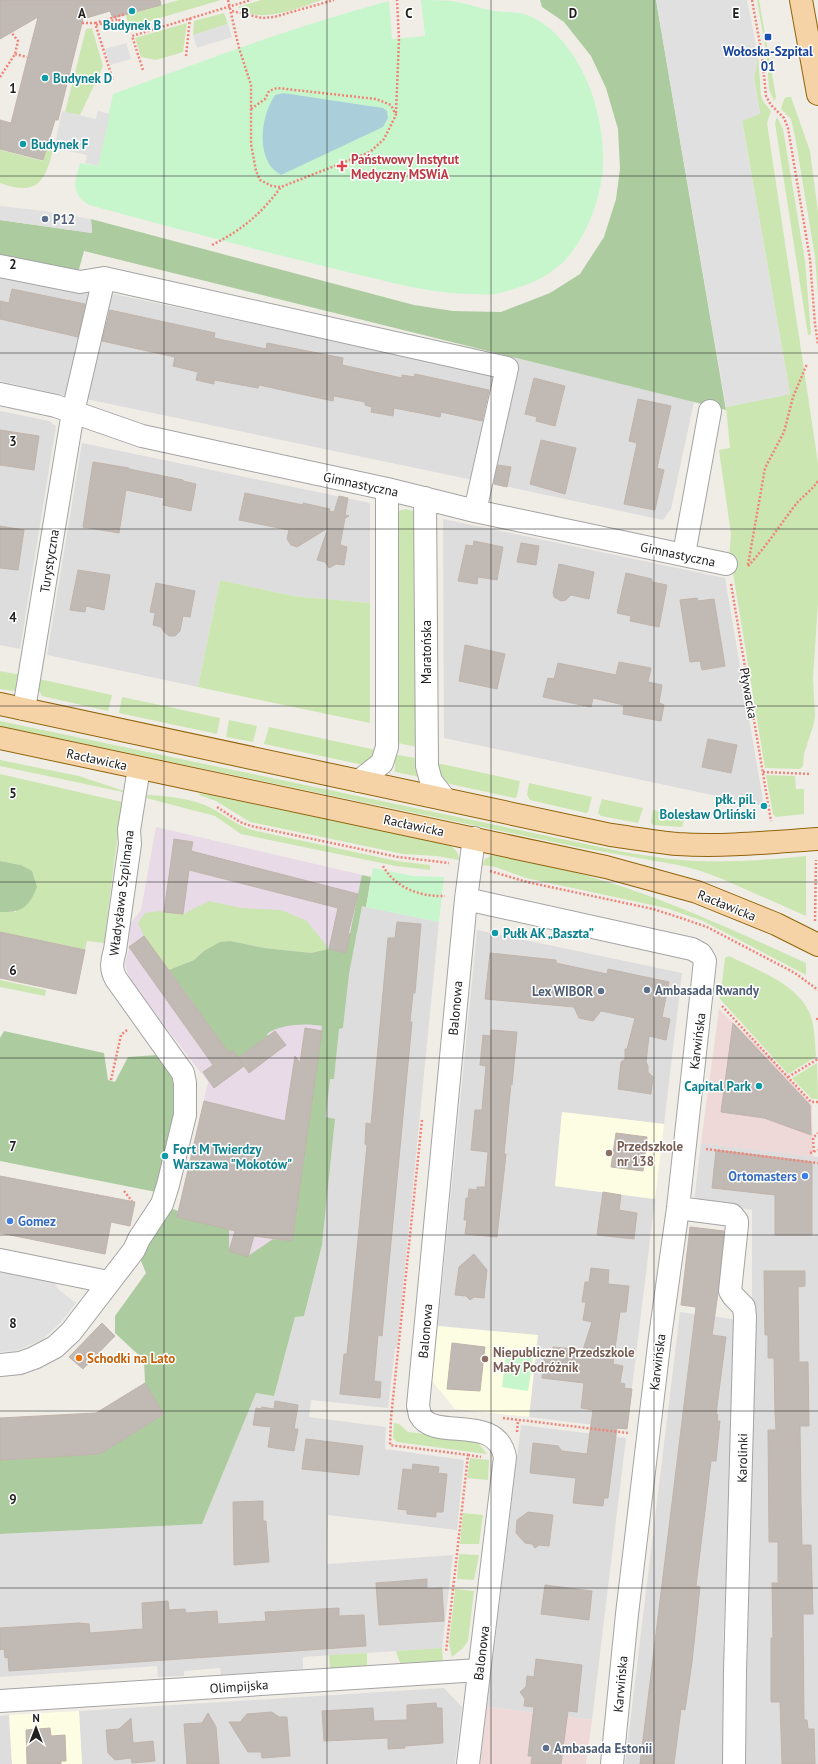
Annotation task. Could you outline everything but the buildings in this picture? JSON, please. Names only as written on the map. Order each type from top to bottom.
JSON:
[{"type":"main road","points":[[801,0],[818,94]]},
{"type":"main road","points":[[0,704],[611,835],[658,842],[817,846]]},
{"type":"main road","name":"Racławicka","points":[[0,738],[474,838],[662,881],[729,904],[818,945]]},
{"type":"street","points":[[0,266],[80,282],[104,278],[507,368],[475,511]]},
{"type":"street","name":"Turystyczna","points":[[24,709],[73,412],[104,278]]},
{"type":"street","name":"Gimnastyczna","points":[[0,394],[56,406],[142,436],[387,489],[475,511],[684,554],[727,570]]},
{"type":"street","points":[[684,554],[710,411]]},
{"type":"street","points":[[359,781],[382,763],[387,747],[387,489]]},
{"type":"street","name":"Maratońska","points":[[425,498],[427,766],[431,781],[445,799]]},
{"type":"street","name":"Władysława Szpilmana","points":[[0,1364],[20,1363],[34,1358],[55,1347],[71,1332],[134,1250],[139,1239],[159,1209],[168,1185],[185,1119],[185,1078],[181,1068],[116,979],[112,967],[130,844],[129,830],[139,768]]},
{"type":"street","name":"Balonowa","points":[[468,1764],[504,1459],[503,1448],[488,1434],[477,1430],[442,1427],[427,1422],[420,1415],[418,1406],[455,897],[474,838]]},
{"type":"street","name":"Karwińska","points":[[455,897],[692,949],[701,954],[705,961],[678,1208],[660,1337],[626,1614],[612,1764]]},
{"type":"street","name":"Karolinki","points":[[678,1208],[732,1216],[736,1220],[737,1225],[730,1290],[734,1297],[744,1307],[745,1317],[735,1671],[734,1764]]},
{"type":"street","points":[[0,1260],[108,1282]]},
{"type":"street","name":"Olimpijska","points":[[0,1701],[479,1670]]},
{"type":"path","points":[[228,0],[232,11],[239,48],[251,85],[251,144],[256,171],[260,180],[272,186],[281,187],[370,152],[384,139],[396,115],[399,38],[397,0]]},
{"type":"path","points":[[143,70],[132,36],[251,0]]},
{"type":"path","points":[[232,11],[262,18],[274,17],[334,0]]},
{"type":"path","points":[[752,0],[762,55],[766,96],[784,118],[788,128],[810,259],[818,344]]},
{"type":"path","points":[[95,24],[125,14]]},
{"type":"path","points":[[186,56],[190,18]]},
{"type":"path","points":[[82,23],[95,24],[119,19],[121,25]]},
{"type":"path","points":[[95,24],[112,80]]},
{"type":"path","points":[[0,77],[15,54],[18,41],[11,32]]},
{"type":"path","points":[[15,54],[27,57]]},
{"type":"path","points":[[251,109],[265,99],[269,91],[277,88],[376,99],[391,105],[396,115]]},
{"type":"path","points":[[212,245],[239,230],[266,207],[281,187]]},
{"type":"path","points":[[748,567],[766,468],[784,432],[793,397],[807,364]]},
{"type":"path","points":[[727,570],[744,570],[748,567],[763,550],[798,502],[818,481]]},
{"type":"path","name":"Pływacka","points":[[727,570],[771,822]]},
{"type":"path","points":[[763,772],[810,774]]},
{"type":"path","points":[[214,805],[240,822],[251,826],[398,857],[453,864]]},
{"type":"path","points":[[815,922],[817,846]]},
{"type":"path","points":[[382,866],[392,879],[407,888],[427,896],[455,897]]},
{"type":"path","points":[[717,1001],[810,1102],[818,1102]]},
{"type":"path","points":[[817,1018],[818,1022]]},
{"type":"path","points":[[111,1080],[122,1034]]},
{"type":"path","points":[[788,1077],[818,1059]]},
{"type":"path","points":[[814,1152],[813,1138],[818,1133]]},
{"type":"path","points":[[705,1149],[818,1163]]},
{"type":"path","points":[[810,1153],[818,1150]]},
{"type":"path","points":[[124,1191],[132,1201]]},
{"type":"path","points":[[496,1417],[630,1433]]},
{"type":"shaded area","points":[[656,0],[747,0],[758,55],[754,78],[760,114],[742,121],[790,394],[726,407]]},
{"type":"shaded area","points":[[228,24],[232,37],[197,48],[193,35]]},
{"type":"shaded area","points":[[126,43],[131,59],[110,65],[105,49]]},
{"type":"shaded area","points":[[62,111],[96,119],[98,111],[110,114],[98,166],[85,163],[87,155],[54,148]]},
{"type":"shaded area","name":"P12","points":[[0,206],[44,211],[91,219],[92,233],[0,220]]},
{"type":"shaded area","points":[[0,271],[92,290],[68,396],[0,381]]},
{"type":"shaded area","points":[[109,293],[495,375],[473,480],[86,399]]},
{"type":"shaded area","points":[[515,358],[694,402],[671,509],[663,520],[490,483],[517,370]]},
{"type":"shaded area","points":[[0,411],[49,421],[56,426],[20,649],[0,645]]},
{"type":"shaded area","points":[[82,443],[370,503],[370,603],[293,596],[220,580],[198,687],[47,655]]},
{"type":"shaded area","points":[[443,519],[725,578],[764,806],[444,738]]},
{"type":"shaded area","points":[[156,827],[371,877],[366,907],[362,906],[349,974],[343,1028],[339,1029],[334,1079],[330,1079],[326,1117],[335,1119],[322,1245],[304,1316],[176,1219],[208,1082],[131,982],[125,963],[129,947],[130,924],[141,910]]},
{"type":"shaded area","points":[[362,906],[439,922],[397,1348],[395,1348],[388,1408],[311,1400],[309,1417],[386,1427],[385,1449],[464,1460],[457,1530],[328,1515],[327,1564],[453,1555],[442,1648],[303,1657],[303,1669],[221,1675],[220,1668],[184,1671],[184,1676],[158,1677],[157,1666],[0,1677],[0,1534],[202,1524],[256,1393],[274,1396],[295,1317],[304,1316],[322,1245],[335,1119],[326,1118],[330,1079],[334,1079],[339,1028],[343,1028],[349,974]]},
{"type":"shaded area","points":[[477,930],[682,973],[664,1124],[562,1112],[555,1186],[655,1199],[627,1429],[529,1417],[537,1337],[438,1326]]},
{"type":"shaded area","points":[[719,1009],[772,1059],[812,1105],[813,1157],[701,1143]]},
{"type":"shaded area","name":"Przedszkole nr 138","points":[[562,1112],[664,1124],[655,1199],[555,1186]]},
{"type":"shaded area","points":[[701,1143],[818,1157],[818,1764],[740,1764],[752,1319],[752,1210],[694,1202]]},
{"type":"shaded area","points":[[0,1272],[54,1282],[59,1290],[76,1303],[61,1322],[42,1340],[15,1351],[0,1352]]},
{"type":"shaded area","points":[[680,1312],[739,1320],[728,1576],[726,1576],[723,1645],[729,1653],[726,1764],[625,1764]]},
{"type":"shaded area","name":"Niepubliczne Przedszkole Mały Podróżnik","points":[[438,1326],[538,1335],[529,1417],[455,1409],[432,1381]]},
{"type":"shaded area","points":[[521,1425],[626,1438],[592,1720],[487,1707]]},
{"type":"shaded area","points":[[444,1688],[462,1707],[455,1764],[82,1764],[79,1711]]},
{"type":"shaded area","points":[[487,1707],[592,1720],[586,1764],[480,1764]]},
{"type":"shaded area","points":[[79,1711],[82,1764],[12,1764],[9,1715]]},
{"type":"shaded area","points":[[9,1715],[12,1764],[0,1764],[0,1716]]},
{"type":"green space","points":[[179,0],[221,0],[129,27],[126,15]]},
{"type":"green space","points":[[261,0],[322,0],[291,10],[268,15],[256,15],[246,12],[238,7]]},
{"type":"green space","points":[[421,0],[452,1],[500,12],[520,13],[534,18],[551,30],[565,44],[587,81],[595,102],[603,144],[603,164],[600,189],[587,226],[575,248],[560,265],[544,277],[506,292],[496,294],[441,292],[424,289],[392,283],[311,263],[89,205],[79,196],[76,191],[76,181],[80,163],[98,166],[113,94],[285,32],[389,1],[392,39],[425,36]]},
{"type":"green space","points":[[540,0],[656,0],[726,410],[84,251],[78,273],[0,259],[0,220],[92,233],[91,219],[414,305],[453,311],[501,312],[550,293],[580,274],[604,237],[616,199],[620,169],[618,129],[606,88],[591,56],[564,22],[542,7]]},
{"type":"green space","points":[[757,0],[759,0],[776,97],[774,101],[769,89],[767,57]]},
{"type":"green space","points":[[224,13],[228,24],[193,35],[194,21]]},
{"type":"green space","points":[[187,23],[183,52],[156,60],[141,57],[135,38]]},
{"type":"green space","points":[[92,28],[103,66],[80,115],[65,112],[86,29]]},
{"type":"green space","points":[[758,55],[761,96],[771,111],[767,123],[818,463],[818,603],[813,678],[815,716],[804,754],[803,766],[800,769],[765,768],[732,567],[729,559],[731,534],[719,450],[730,448],[726,407],[790,394],[742,120],[760,113],[754,78]]},
{"type":"green space","points":[[791,97],[810,151],[818,212],[818,296],[815,257],[795,136],[791,119],[781,109],[784,99]]},
{"type":"green space","points":[[777,117],[783,129],[805,261],[811,334],[808,335],[775,123]]},
{"type":"green space","points":[[48,144],[54,146],[48,168],[41,180],[36,185],[29,188],[18,188],[0,183],[0,150],[43,161]]},
{"type":"green space","points":[[406,509],[414,511],[421,519],[417,747],[398,743],[393,520],[398,511]]},
{"type":"green space","points":[[220,580],[293,596],[370,603],[370,723],[198,687]]},
{"type":"green space","points":[[0,671],[21,675],[17,689],[13,691],[0,689]]},
{"type":"green space","points":[[39,679],[112,695],[108,711],[42,696],[38,689]]},
{"type":"green space","points":[[122,697],[220,718],[217,734],[119,713]]},
{"type":"green space","points":[[229,720],[257,726],[253,742],[226,737]]},
{"type":"green space","points":[[0,721],[624,852],[670,859],[697,861],[779,859],[806,856],[806,916],[720,878],[678,865],[577,847],[0,726]]},
{"type":"green space","points":[[269,727],[376,750],[380,754],[364,765],[264,744]]},
{"type":"green space","points":[[398,755],[415,758],[420,762],[420,777],[395,772],[395,756]]},
{"type":"green space","points":[[0,760],[79,776],[124,791],[0,766]]},
{"type":"green space","points":[[437,763],[520,781],[517,796],[515,798],[450,784],[440,779]]},
{"type":"green space","points":[[0,774],[122,802],[104,943],[87,941],[85,950],[0,932],[0,912],[16,912],[21,865],[0,861]]},
{"type":"green space","points":[[766,775],[795,776],[796,789],[804,789],[804,814],[776,817],[773,814]]},
{"type":"green space","points":[[529,783],[592,797],[588,812],[586,813],[530,800],[527,795]]},
{"type":"green space","points":[[200,793],[445,844],[455,849],[459,860],[437,856],[403,854],[250,822],[216,801],[199,795]]},
{"type":"green space","points":[[147,795],[171,797],[196,802],[211,808],[252,830],[397,861],[430,865],[430,870],[396,866],[241,834],[215,816],[146,798]]},
{"type":"green space","points":[[602,799],[643,808],[638,823],[601,816],[598,813]]},
{"type":"green space","points":[[653,810],[685,816],[682,827],[653,825],[651,822]]},
{"type":"green space","points":[[493,855],[581,874],[679,907],[806,963],[806,975],[703,921],[666,908],[526,878],[496,867],[482,865],[485,859]]},
{"type":"green space","points":[[0,861],[21,865],[32,871],[37,887],[28,904],[19,910],[0,912]]},
{"type":"green space","points":[[373,868],[413,876],[444,877],[439,922],[366,907]]},
{"type":"green space","points":[[362,875],[371,877],[366,907],[362,906],[349,974],[343,1028],[339,1029],[334,1079],[330,1079],[326,1117],[335,1119],[322,1245],[304,1316],[295,1317],[274,1396],[256,1393],[202,1524],[0,1534],[0,1460],[100,1454],[164,1414],[145,1383],[144,1360],[115,1333],[115,1316],[146,1273],[141,1261],[146,1246],[169,1212],[173,1209],[178,1211],[177,1217],[229,1229],[229,1251],[248,1256],[273,1239],[292,1241],[322,1026],[293,1025],[279,1028],[267,1034],[268,1036],[238,1058],[229,1053],[169,970],[194,960],[204,951],[220,942],[230,941],[264,948],[311,953],[329,949],[346,953]]},
{"type":"green space","points":[[209,901],[241,908],[281,910],[307,921],[329,949],[311,953],[264,948],[230,941],[204,951],[194,960],[169,970],[144,936],[138,923],[145,913],[159,911],[183,914]]},
{"type":"green space","points":[[729,956],[775,979],[796,994],[804,1003],[810,1014],[813,1025],[816,1057],[788,1074],[720,999],[725,958]]},
{"type":"green space","points":[[0,980],[46,990],[45,996],[0,987]]},
{"type":"green space","points":[[4,1031],[104,1053],[108,1080],[115,1082],[128,1057],[157,1055],[175,1080],[176,1124],[156,1192],[0,1161],[0,1038]]},
{"type":"green space","points":[[817,1063],[818,1099],[812,1099],[792,1078]]},
{"type":"green space","points":[[506,1355],[533,1358],[528,1391],[502,1387]]},
{"type":"green space","points":[[394,1423],[399,1424],[408,1432],[476,1440],[487,1454],[397,1442],[393,1438]]},
{"type":"green space","points":[[470,1458],[489,1460],[488,1480],[467,1478]]},
{"type":"green space","points":[[463,1513],[483,1515],[479,1544],[460,1544]]},
{"type":"green space","points":[[459,1554],[479,1555],[474,1580],[457,1579]]},
{"type":"green space","points":[[455,1589],[474,1591],[468,1641],[463,1648],[452,1657],[449,1644]]},
{"type":"green space","points":[[442,1648],[443,1662],[400,1663],[396,1651]]},
{"type":"green space","points":[[367,1653],[367,1666],[330,1669],[329,1655]]},
{"type":"water","points":[[283,93],[383,108],[387,111],[388,118],[383,127],[281,175],[271,167],[267,159],[264,150],[263,131],[267,112],[275,95]]},
{"type":"place","name":"Budynek B","points":[[132,11]]},
{"type":"place","name":"Wołoska-Szpital 01","points":[[768,37]]},
{"type":"place","name":"Budynek D","points":[[45,78]]},
{"type":"place","name":"Budynek F","points":[[23,144]]},
{"type":"place","name":"Państwowy Instytut Medyczny MSWiA","points":[[342,166]]},
{"type":"place","name":"P12","points":[[45,219]]},
{"type":"place","name":"płk. pil. Bolesław Orliński","points":[[764,806]]},
{"type":"place","name":"Pułk AK „Baszta”","points":[[495,933]]},
{"type":"place","name":"Ambasada Rwandy","points":[[647,990]]},
{"type":"place","name":"Lex WIBOR","points":[[601,991]]},
{"type":"place","name":"Capital Park","points":[[759,1086]]},
{"type":"place","name":"Przedszkole nr 138","points":[[609,1153]]},
{"type":"place","name":"Fort M Twierdzy Warszawa \"Mokotów\"","points":[[165,1156]]},
{"type":"place","name":"Ortomasters","points":[[805,1176]]},
{"type":"place","name":"Gomez","points":[[10,1221]]},
{"type":"place","name":"Schodki na Lato","points":[[79,1358]]},
{"type":"place","name":"Niepubliczne Przedszkole Mały Podróżnik","points":[[485,1359]]},
{"type":"place","name":"Ambasada Estonii","points":[[546,1748]]}]
